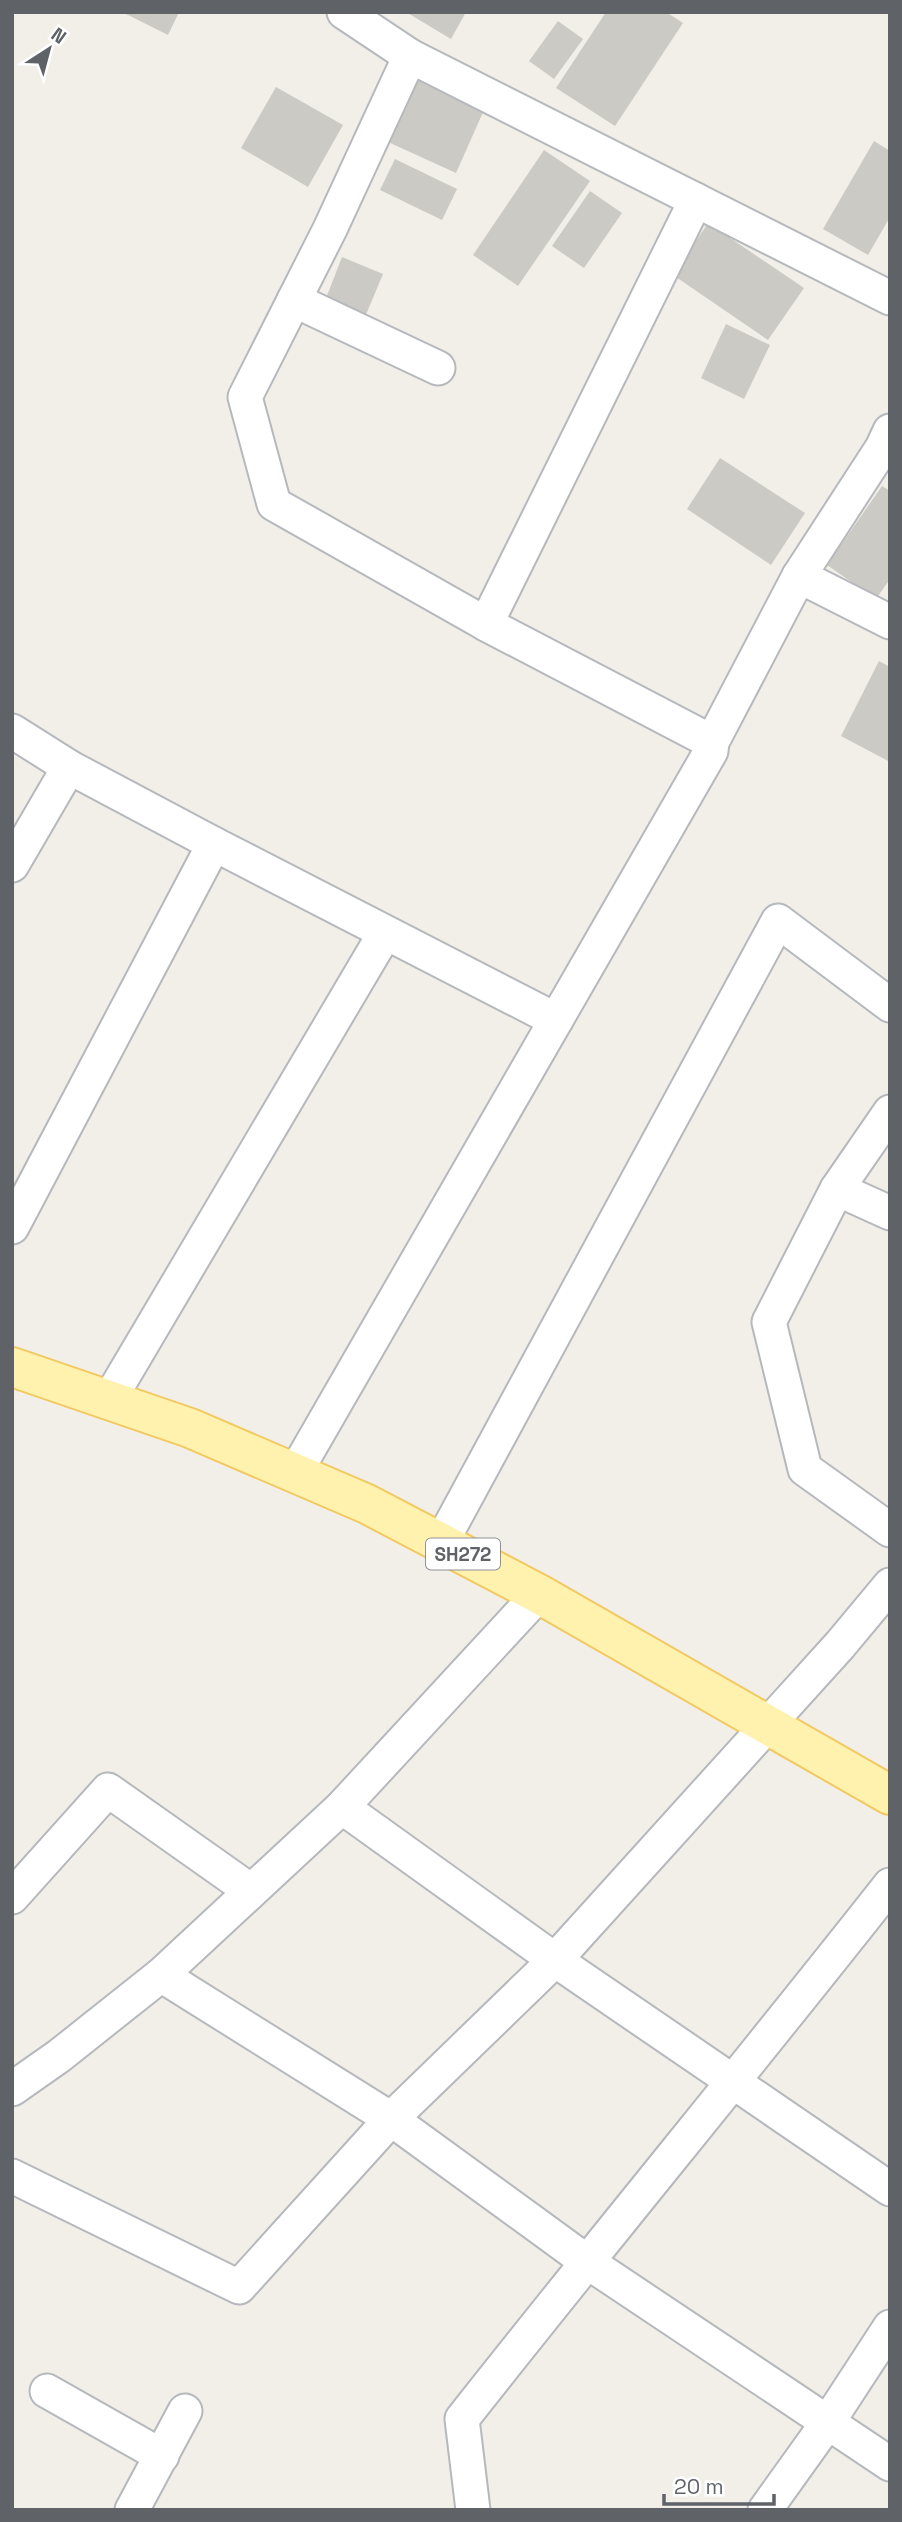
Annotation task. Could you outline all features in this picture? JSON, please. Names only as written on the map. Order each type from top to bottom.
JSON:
[{"type":"main road","name":"SH272","points":[[12,1367],[190,1428],[367,1504],[539,1594],[890,1795]]},
{"type":"street","points":[[344,12],[410,55],[890,298]]},
{"type":"street","points":[[410,55],[330,229],[245,397],[274,504],[486,624],[712,741]]},
{"type":"street","points":[[486,624],[696,200]]},
{"type":"street","points":[[293,300],[438,368]]},
{"type":"street","points":[[295,1473],[711,751],[712,741],[799,576],[882,449],[890,431]]},
{"type":"street","points":[[799,576],[890,622]]},
{"type":"street","points":[[12,731],[69,767],[555,1020]]},
{"type":"street","points":[[12,865],[69,767]]},
{"type":"street","points":[[12,1227],[214,844]]},
{"type":"street","points":[[441,1543],[778,921],[890,1005]]},
{"type":"street","points":[[109,1400],[385,933]]},
{"type":"street","points":[[890,1112],[837,1189],[769,1322],[805,1469],[890,1530]]},
{"type":"street","points":[[837,1189],[890,1213]]},
{"type":"street","points":[[12,2176],[239,2287],[391,2119],[555,1960],[840,1645],[890,1585]]},
{"type":"street","points":[[12,2090],[160,1975],[342,1807],[539,1594]]},
{"type":"street","points":[[12,1897],[108,1790],[251,1891]]},
{"type":"street","points":[[342,1807],[555,1960],[890,2189]]},
{"type":"street","points":[[473,2510],[462,2418],[890,1885]]},
{"type":"street","points":[[160,1975],[391,2119],[586,2261],[890,2464]]},
{"type":"street","points":[[765,2510],[828,2422],[890,2327]]},
{"type":"street","points":[[47,2391],[162,2456]]},
{"type":"street","points":[[132,2510],[185,2412]]},
{"type":"building","points":[[122,12],[179,12],[168,35]]},
{"type":"building","points":[[406,12],[466,12],[451,39]]},
{"type":"building","points":[[606,12],[666,12],[683,23],[615,126],[556,88]]},
{"type":"building","points":[[558,21],[583,39],[554,79],[529,61]]},
{"type":"building","points":[[416,79],[484,110],[456,173],[388,142]]},
{"type":"building","points":[[276,87],[343,125],[308,187],[241,148]]},
{"type":"building","points":[[874,141],[890,151],[890,217],[868,255],[823,229]]},
{"type":"building","points":[[544,150],[590,181],[518,286],[473,255]]},
{"type":"building","points":[[395,159],[457,189],[442,220],[380,190]]},
{"type":"building","points":[[590,191],[622,213],[584,268],[552,246]]},
{"type":"building","points":[[708,223],[804,288],[768,340],[673,275]]},
{"type":"building","points":[[342,257],[383,274],[365,317],[325,301]]},
{"type":"building","points":[[726,324],[770,345],[744,399],[701,378]]},
{"type":"building","points":[[720,458],[805,513],[771,565],[687,509]]},
{"type":"building","points":[[882,486],[890,491],[890,579],[876,599],[827,565]]},
{"type":"building","points":[[879,661],[890,667],[890,762],[841,736]]}]
